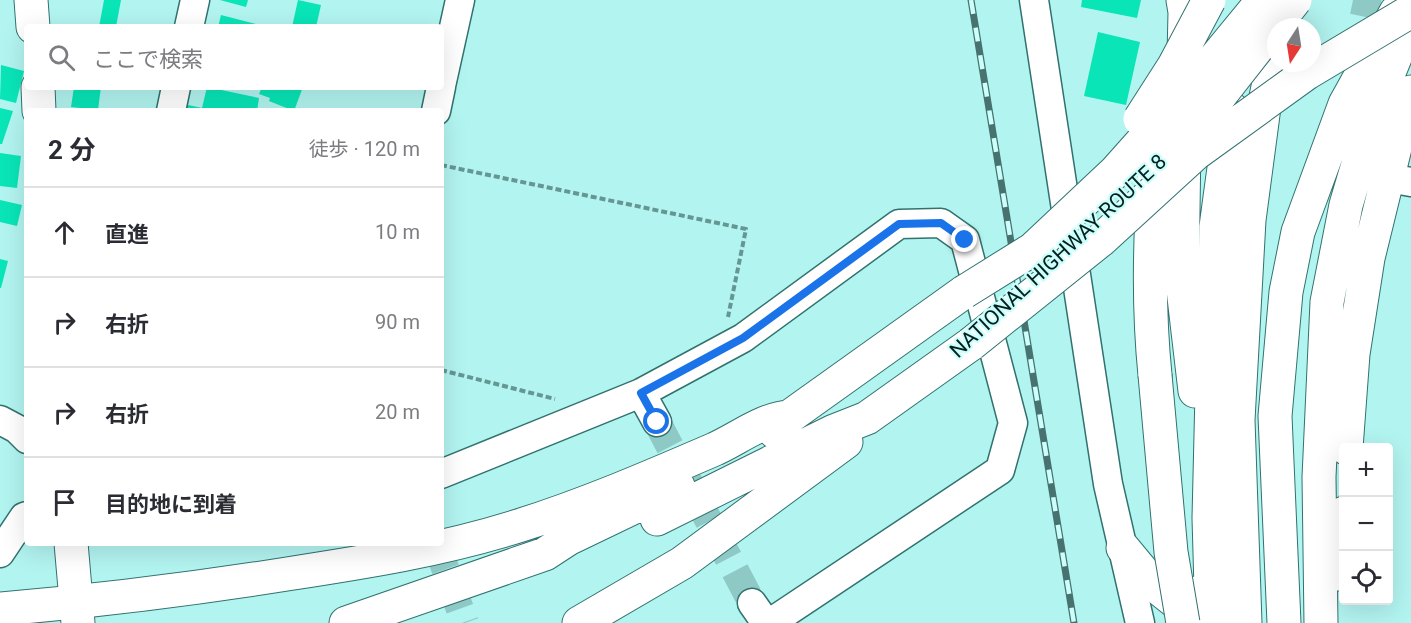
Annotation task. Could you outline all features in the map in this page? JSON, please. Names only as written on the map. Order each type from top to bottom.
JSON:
[{"type":"main road","points":[[31,0],[33,24]]},
{"type":"main road","points":[[1176,0],[1160,59],[1150,232],[1149,321],[1171,552],[1183,623]]},
{"type":"main road","points":[[1183,0],[1185,12],[1182,280],[1209,518]]},
{"type":"main road","points":[[963,292],[1121,142],[1148,110],[1209,0]]},
{"type":"main road","points":[[1212,623],[1209,518],[1216,226],[1249,0]]},
{"type":"main road","name":"NATIONAL HIGHWAY ROUTE 8","points":[[545,554],[568,539],[663,494],[784,426],[789,417],[963,292],[1032,249],[1116,171],[1198,79],[1263,0]]},
{"type":"main road","points":[[1282,18],[1286,0]]},
{"type":"main road","name":"NATIONAL HIGHWAY ROUTE 8","points":[[346,623],[545,554],[576,551],[652,521],[834,431],[867,418],[971,344],[1142,180],[1215,102],[1295,0]]},
{"type":"main road","points":[[1284,623],[1275,416],[1286,292],[1298,232],[1345,104],[1403,0]]},
{"type":"main road","points":[[971,344],[1101,240],[1195,154],[1307,73],[1411,11]]},
{"type":"main road","points":[[1321,612],[1319,477],[1327,302],[1352,183],[1375,107],[1411,17]]},
{"type":"main road","points":[[1245,623],[1238,420],[1249,220],[1271,72]]},
{"type":"main road","points":[[38,90],[39,108]]},
{"type":"main road","points":[[1346,443],[1354,343],[1368,258],[1399,180],[1405,107],[1411,92]]},
{"type":"main road","points":[[0,609],[77,612],[468,542],[576,506],[731,442],[776,418],[789,417]]},
{"type":"main road","points":[[579,623],[682,563],[847,442],[867,418]]},
{"type":"main road","points":[[71,546],[77,612]]},
{"type":"main road","points":[[1124,548],[1152,583],[1181,606],[1211,580]]},
{"type":"main road","points":[[1321,612],[1337,578],[1342,551]]},
{"type":"main road","points":[[1197,623],[1211,580]]},
{"type":"street","points":[[190,24],[195,0]]},
{"type":"street","points":[[444,73],[460,0]]},
{"type":"street","points":[[1034,0],[1108,484],[1140,623]]},
{"type":"street","points":[[172,108],[175,90]]},
{"type":"street","points":[[437,108],[440,90]]},
{"type":"street","points":[[444,473],[641,393],[722,350],[743,338],[899,224],[941,223],[965,240],[1013,423],[1000,470],[763,616]]},
{"type":"street","points":[[641,393],[657,422]]},
{"type":"street","points":[[0,420],[17,429],[24,436]]},
{"type":"street","points":[[0,553],[24,517]]},
{"type":"path","points":[[444,166],[746,229],[722,350]]},
{"type":"path","points":[[444,371],[600,410]]},
{"type":"building","points":[[104,0],[121,0],[117,24],[100,24]]},
{"type":"building","points":[[220,0],[248,0],[246,7]]},
{"type":"building","points":[[298,0],[321,5],[317,24],[293,24]]},
{"type":"building","points":[[1082,0],[1141,0],[1137,18],[1081,7]]},
{"type":"building","points":[[221,15],[256,24],[219,24]]},
{"type":"building","points":[[1098,32],[1140,42],[1126,105],[1084,96]]},
{"type":"building","points":[[1,65],[24,71],[16,103],[0,99]]},
{"type":"building","points":[[74,90],[101,90],[98,108],[71,107]]},
{"type":"building","points":[[206,90],[221,90],[259,98],[257,108],[202,108]]},
{"type":"building","points":[[261,90],[302,90],[295,108],[286,108],[259,94]]},
{"type":"building","points":[[179,103],[202,108],[178,108]]},
{"type":"building","points":[[0,108],[13,111],[2,144],[0,144]]},
{"type":"building","points":[[0,153],[21,156],[17,188],[0,186]]},
{"type":"building","points":[[0,200],[22,205],[17,226],[0,222]]},
{"type":"building","points":[[0,259],[8,261],[1,288],[0,288]]},
{"type":"tunnel","points":[[1353,0],[1411,12]]},
{"type":"tunnel","points":[[657,422],[752,603]]},
{"type":"tunnel","points":[[437,546],[465,623]]},
{"type":"railway","points":[[971,0],[1074,623]]},
{"type":"route","points":[[657,422],[641,393],[743,338],[899,224],[941,223],[965,240]]}]
